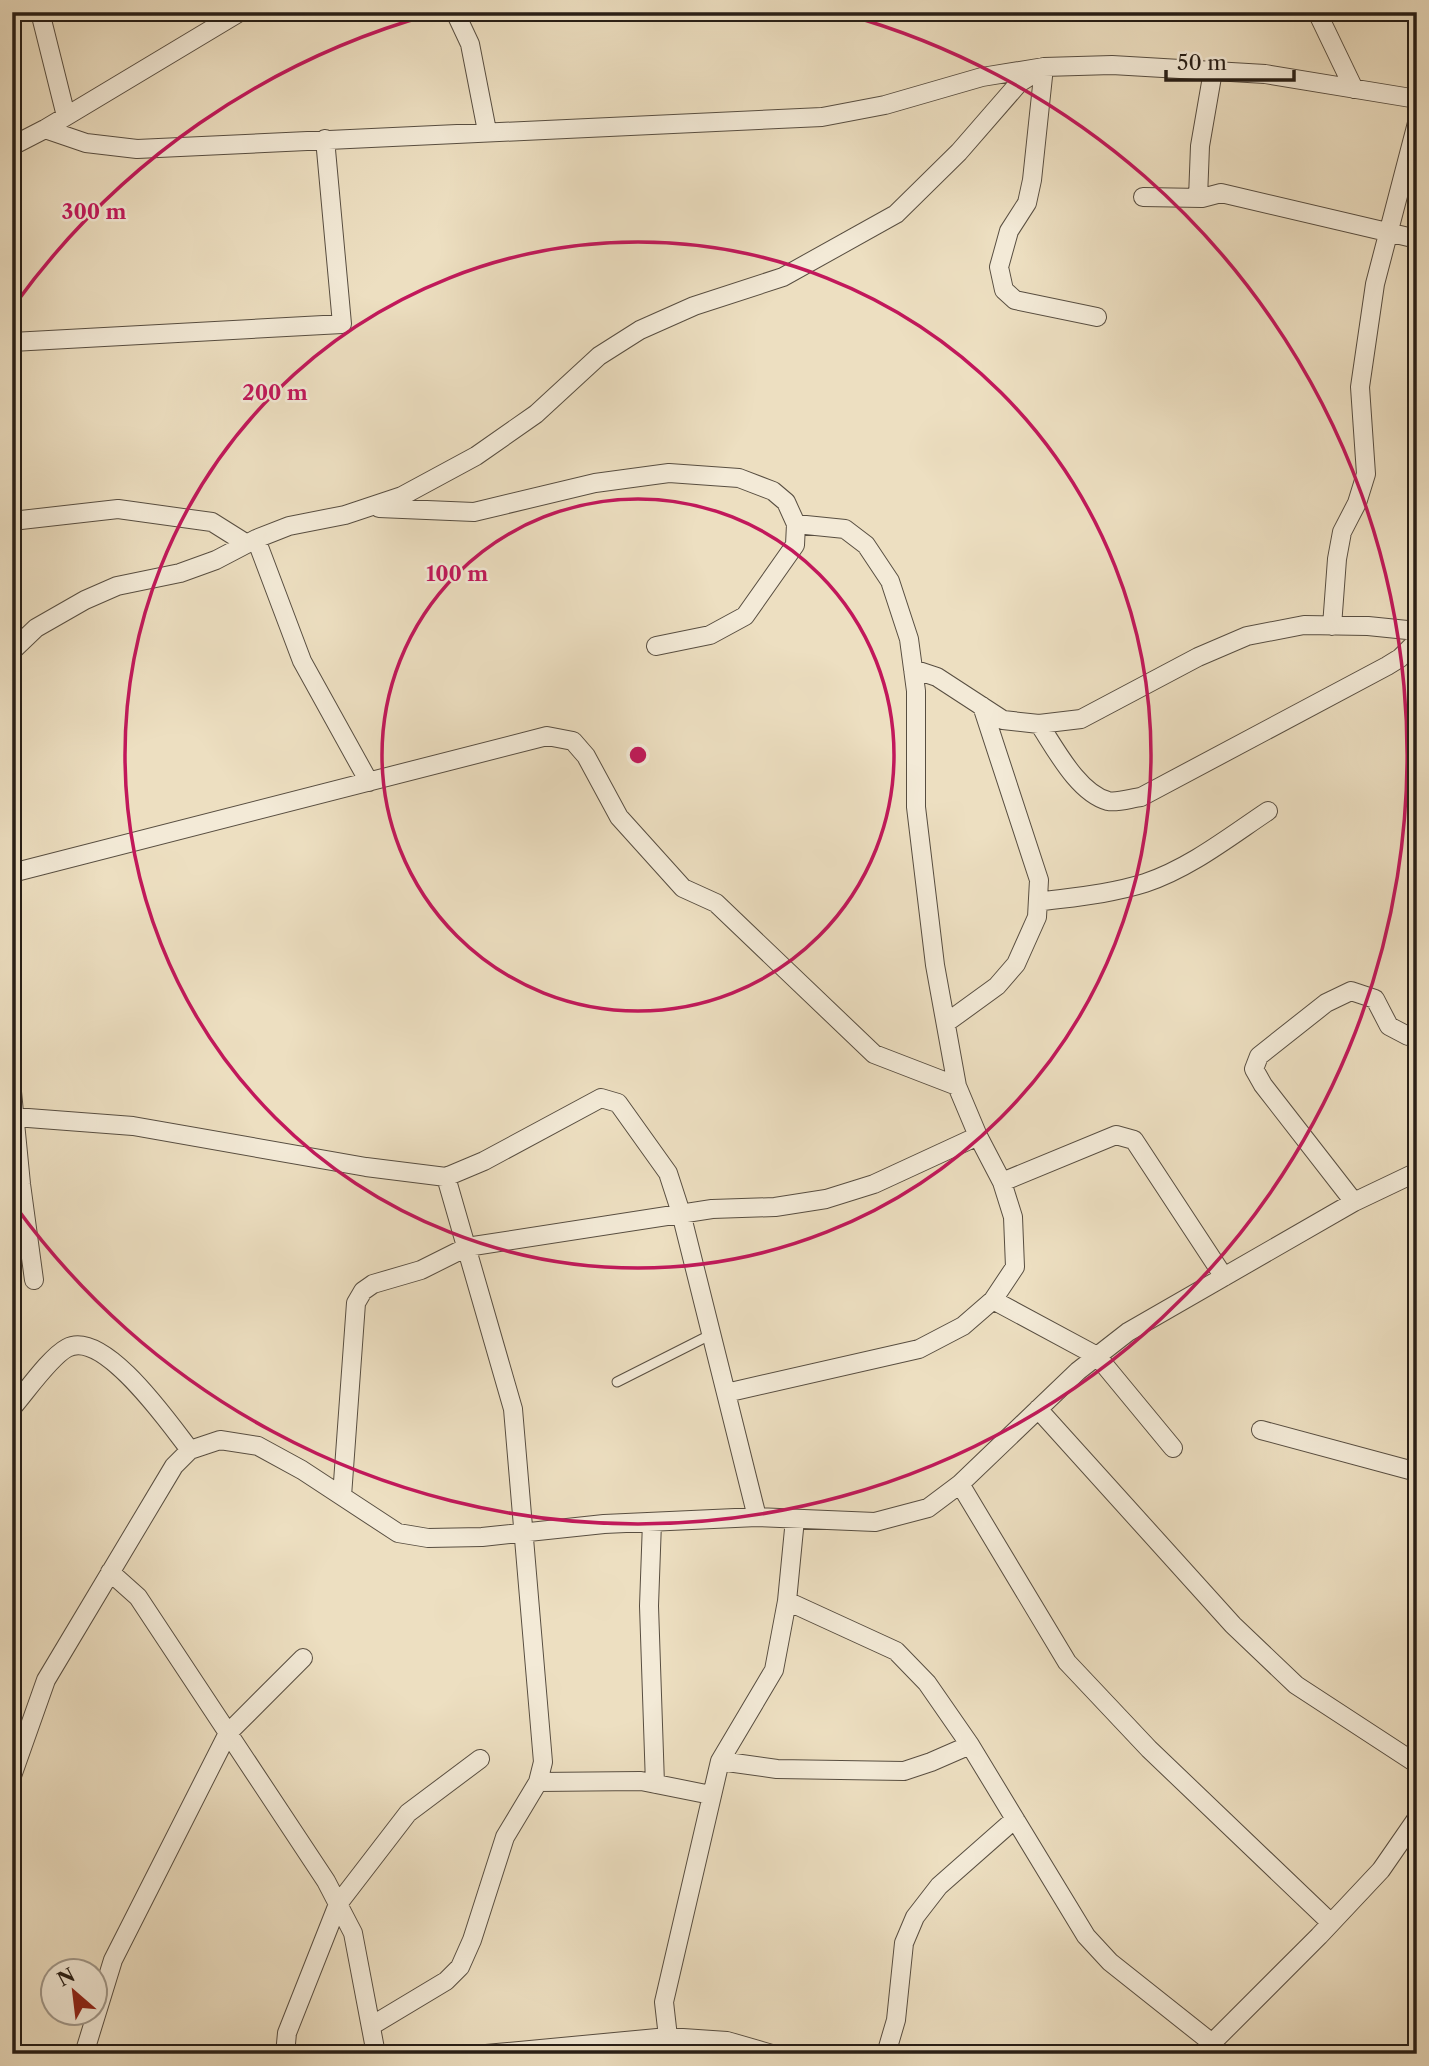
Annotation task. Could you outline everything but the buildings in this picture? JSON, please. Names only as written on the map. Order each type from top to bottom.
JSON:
[{"type":"street","points":[[40,12],[66,116]]},
{"type":"street","points":[[12,146],[240,12]]},
{"type":"street","points":[[455,12],[470,44],[487,131]]},
{"type":"street","points":[[1317,12],[1354,89]]},
{"type":"street","points":[[45,129],[86,143],[137,149],[822,117],[885,105],[982,77],[1044,67],[1112,65],[1265,74],[1417,99]]},
{"type":"street","points":[[1044,67],[1032,180],[1027,203],[1009,231],[999,267],[1004,290],[1015,300],[1097,317]]},
{"type":"street","points":[[12,651],[36,628],[85,600],[117,586],[180,573],[216,560],[251,541],[289,526],[345,515],[402,496],[476,456],[536,414],[599,356],[640,330],[694,306],[783,278],[896,214],[959,152],[1019,83],[1044,67]]},
{"type":"street","points":[[1198,198],[1200,146],[1213,71]]},
{"type":"street","points":[[1332,626],[1337,559],[1342,533],[1357,503],[1366,474],[1360,387],[1375,284],[1417,123]]},
{"type":"street","points":[[12,342],[342,324],[324,139]]},
{"type":"street","points":[[1143,197],[1198,198],[1221,193],[1417,239]]},
{"type":"street","points":[[369,507],[474,512],[595,483],[669,473],[739,478],[773,491],[786,502],[796,524],[796,545],[745,616],[710,635],[656,646]]},
{"type":"street","points":[[12,520],[118,509],[212,522],[251,541],[302,661],[369,782]]},
{"type":"street","points":[[726,1392],[919,1349],[963,1326],[993,1300],[1015,1267],[1013,1217],[1002,1182],[978,1136],[957,1086],[935,965],[916,807],[916,691],[909,639],[890,581],[866,545],[845,529],[796,524]]},
{"type":"street","points":[[913,669],[937,677],[1003,720],[1039,724],[1081,719],[1198,657],[1247,636],[1304,625],[1367,626],[1417,631]]},
{"type":"street","points":[[1039,724],[1073,774],[1090,792],[1110,802],[1141,797],[1387,666],[1400,658],[1417,641]]},
{"type":"street","points":[[946,1023],[997,985],[1016,964],[1037,917],[1039,880],[982,706]]},
{"type":"street","points":[[12,873],[547,736],[573,741],[586,756],[619,817],[683,888],[716,903],[874,1055],[957,1086]]},
{"type":"street","points":[[1038,902],[1102,894],[1147,882],[1200,857],[1268,811]]},
{"type":"street","points":[[1354,1202],[1263,1085],[1254,1069],[1259,1056],[1326,1003],[1351,991],[1375,999],[1389,1026],[1408,1037],[1417,1034]]},
{"type":"street","points":[[12,1092],[17,1197],[34,1280]]},
{"type":"street","points":[[15,1117],[133,1126],[366,1167],[446,1177],[484,1161],[601,1098],[618,1103],[668,1172],[681,1213],[757,1517]]},
{"type":"street","points":[[1002,1182],[1116,1135],[1134,1140],[1224,1277]]},
{"type":"street","points":[[342,1496],[356,1303],[363,1292],[373,1284],[421,1270],[467,1247],[681,1213],[775,1207],[826,1199],[874,1184],[978,1136]]},
{"type":"street","points":[[12,1776],[46,1680],[174,1466],[190,1450],[220,1440],[258,1446],[302,1470],[398,1533],[428,1538],[482,1537],[652,1522],[757,1517],[875,1522],[928,1508],[960,1484],[1038,1409],[1128,1332],[1354,1202],[1417,1172]]},
{"type":"street","points":[[371,2026],[446,1981],[460,1966],[472,1940],[505,1836],[538,1782],[543,1762],[513,1409],[446,1177]]},
{"type":"street","points":[[993,1300],[1097,1356],[1173,1448]]},
{"type":"street","points":[[12,1408],[55,1357],[78,1344],[91,1348],[114,1362],[142,1389],[190,1450]]},
{"type":"street","points":[[1038,1409],[1233,1625],[1296,1685],[1417,1764]]},
{"type":"street","points":[[1261,1430],[1417,1472]]},
{"type":"street","points":[[960,1484],[1067,1662],[1149,1749],[1331,1923]]},
{"type":"street","points":[[667,2037],[664,2002],[720,1761],[774,1670],[787,1601],[795,1519]]},
{"type":"street","points":[[652,1522],[649,1606],[655,1784]]},
{"type":"street","points":[[110,1572],[138,1597],[326,1881],[353,1933],[376,2054]]},
{"type":"street","points":[[787,1601],[896,1651],[926,1683],[970,1745],[1086,1936],[1110,1962],[1207,2048],[1381,1870],[1417,1818]]},
{"type":"street","points":[[84,2054],[113,1960],[228,1734],[303,1658]]},
{"type":"street","points":[[720,1761],[776,1769],[904,1771],[970,1745]]},
{"type":"street","points":[[285,2054],[288,2033],[338,1904],[408,1813],[480,1759]]},
{"type":"street","points":[[538,1782],[641,1781],[711,1795]]},
{"type":"street","points":[[886,2054],[896,2020],[904,1943],[915,1917],[939,1886],[1015,1819]]},
{"type":"street","points":[[486,2054],[642,2046],[667,2037],[727,2040],[772,2054]]},
{"type":"lane","points":[[617,1382],[712,1334]]}]
